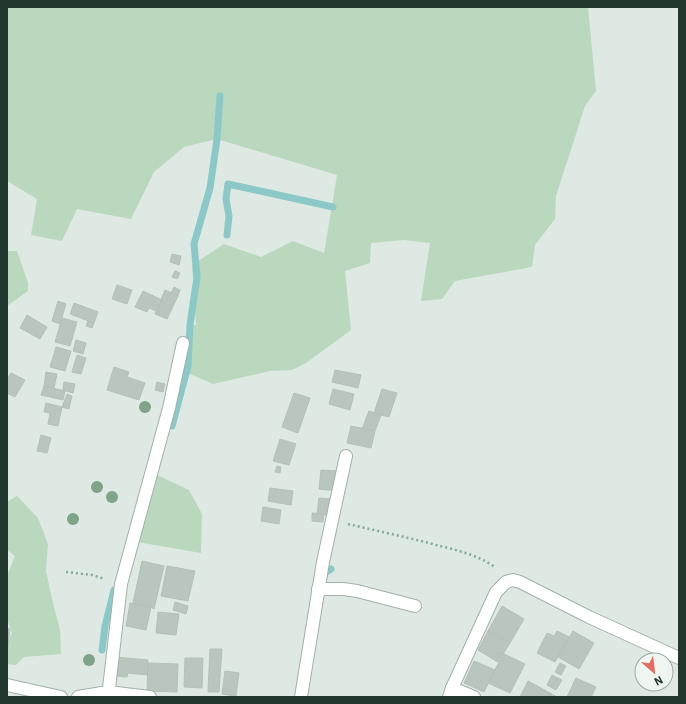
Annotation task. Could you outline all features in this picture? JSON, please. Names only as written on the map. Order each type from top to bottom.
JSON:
[{"type":"street","points":[[108,694],[121,584],[169,408],[183,343]]},
{"type":"street","points":[[301,697],[318,589],[346,456]]},
{"type":"street","points":[[474,697],[451,692],[496,592],[506,582],[513,580],[679,658]]},
{"type":"street","points":[[318,589],[343,589],[357,591],[415,606]]},
{"type":"street","points":[[7,685],[61,697]]},
{"type":"street","points":[[78,697],[108,694],[150,697]]},
{"type":"path","points":[[332,520],[405,537],[470,555],[492,565],[513,580]]},
{"type":"path","points":[[66,572],[92,575],[121,584]]},
{"type":"green space","points":[[7,7],[588,7],[596,91],[585,106],[556,196],[555,219],[535,245],[532,267],[455,281],[442,299],[421,301],[430,243],[404,240],[371,243],[370,263],[345,271],[351,330],[306,363],[292,370],[270,371],[213,384],[183,371],[188,323],[196,325],[192,265],[224,244],[261,257],[293,241],[324,253],[337,175],[217,139],[184,147],[154,172],[131,219],[77,209],[62,241],[31,235],[37,199],[7,181]]},
{"type":"green space","points":[[7,251],[17,251],[28,283],[28,291],[7,306]]},
{"type":"green space","points":[[155,474],[189,490],[202,514],[201,553],[137,542]]},
{"type":"green space","points":[[17,496],[38,518],[48,544],[46,571],[60,630],[61,654],[24,657],[16,665],[7,664],[7,644],[12,633],[7,619],[7,576],[15,556],[7,550],[7,502]]},
{"type":"building","points":[[172,254],[181,256],[179,265],[170,262]]},
{"type":"building","points":[[175,271],[180,273],[177,279],[172,277]]},
{"type":"building","points":[[117,285],[132,290],[127,304],[112,299]]},
{"type":"building","points":[[174,287],[180,290],[178,296],[171,293]]},
{"type":"building","points":[[165,290],[178,296],[167,319],[155,314]]},
{"type":"building","points":[[143,291],[162,300],[156,311],[149,308],[147,312],[135,307]]},
{"type":"building","points":[[58,301],[66,304],[60,324],[52,321]]},
{"type":"building","points":[[74,303],[98,312],[94,323],[70,314]]},
{"type":"building","points":[[27,315],[47,327],[40,339],[20,328]]},
{"type":"building","points":[[62,318],[77,322],[70,346],[55,342]]},
{"type":"building","points":[[88,321],[94,323],[92,328],[86,326]]},
{"type":"building","points":[[76,340],[86,343],[83,354],[73,351]]},
{"type":"building","points":[[56,347],[71,351],[65,371],[50,367]]},
{"type":"building","points":[[77,355],[86,358],[81,374],[72,372]]},
{"type":"building","points":[[114,367],[129,372],[127,377],[145,383],[139,400],[107,390]]},
{"type":"building","points":[[335,370],[361,375],[358,388],[332,382]]},
{"type":"building","points":[[46,372],[57,374],[54,388],[44,386]]},
{"type":"building","points":[[11,373],[25,380],[15,397],[7,393],[7,379]]},
{"type":"building","points":[[64,382],[75,384],[73,393],[63,390]]},
{"type":"building","points":[[157,382],[165,384],[163,392],[155,390]]},
{"type":"building","points":[[44,386],[65,391],[63,400],[41,395]]},
{"type":"building","points":[[333,389],[354,394],[350,410],[329,404]]},
{"type":"building","points":[[382,389],[397,393],[389,417],[374,413]]},
{"type":"building","points":[[294,393],[310,398],[298,433],[282,427]]},
{"type":"building","points":[[67,394],[72,396],[69,409],[62,407]]},
{"type":"building","points":[[46,403],[62,407],[58,426],[48,424],[50,413],[44,412]]},
{"type":"building","points":[[369,411],[381,415],[375,431],[362,429]]},
{"type":"building","points":[[351,426],[375,431],[371,448],[347,443]]},
{"type":"building","points":[[41,435],[51,438],[47,453],[37,451]]},
{"type":"building","points":[[280,439],[296,444],[289,465],[273,461]]},
{"type":"building","points":[[277,466],[281,467],[280,473],[275,472]]},
{"type":"building","points":[[321,470],[338,471],[337,491],[319,489]]},
{"type":"building","points":[[270,488],[293,491],[291,505],[268,501]]},
{"type":"building","points":[[319,498],[331,499],[329,515],[317,514]]},
{"type":"building","points":[[263,507],[281,510],[279,524],[261,521]]},
{"type":"building","points":[[312,513],[324,514],[323,522],[312,521]]},
{"type":"building","points":[[142,561],[164,566],[154,609],[133,603]]},
{"type":"building","points":[[167,566],[195,571],[188,601],[161,596]]},
{"type":"building","points":[[175,602],[188,606],[186,614],[173,610]]},
{"type":"building","points":[[130,603],[151,607],[146,630],[126,626]]},
{"type":"building","points":[[502,606],[524,619],[510,643],[488,631]]},
{"type":"building","points":[[158,612],[179,614],[176,635],[156,633]]},
{"type":"building","points":[[7,628],[10,629],[7,653]]},
{"type":"building","points":[[488,631],[510,643],[503,654],[500,652],[496,661],[478,650]]},
{"type":"building","points":[[557,631],[569,637],[555,662],[537,653],[547,633],[554,636]]},
{"type":"building","points":[[573,631],[594,643],[579,669],[558,657]]},
{"type":"building","points":[[210,649],[222,649],[219,692],[208,692]]},
{"type":"building","points":[[500,652],[525,664],[510,693],[488,683],[499,662],[496,661]]},
{"type":"building","points":[[116,657],[148,660],[147,675],[128,673],[127,677],[114,676]]},
{"type":"building","points":[[185,658],[203,658],[202,688],[184,687]]},
{"type":"building","points":[[474,661],[495,670],[484,692],[464,683]]},
{"type":"building","points":[[148,663],[178,664],[177,692],[147,691]]},
{"type":"building","points":[[560,663],[566,666],[561,675],[555,672]]},
{"type":"building","points":[[225,671],[239,673],[236,696],[222,694]]},
{"type":"building","points":[[552,675],[562,680],[556,690],[547,685]]},
{"type":"building","points":[[576,678],[596,687],[591,697],[567,697]]},
{"type":"building","points":[[528,681],[550,693],[548,697],[520,697]]},
{"type":"building","points":[[550,693],[557,697],[548,697]]},
{"type":"waterway","points":[[172,426],[188,366],[190,325],[197,277],[194,244],[210,188],[217,139],[220,96]]},
{"type":"waterway","points":[[227,235],[229,216],[226,199],[228,184],[333,207]]},
{"type":"waterway","points":[[322,578],[325,573],[331,569]]},
{"type":"waterway","points":[[102,650],[105,626],[114,590]]}]
